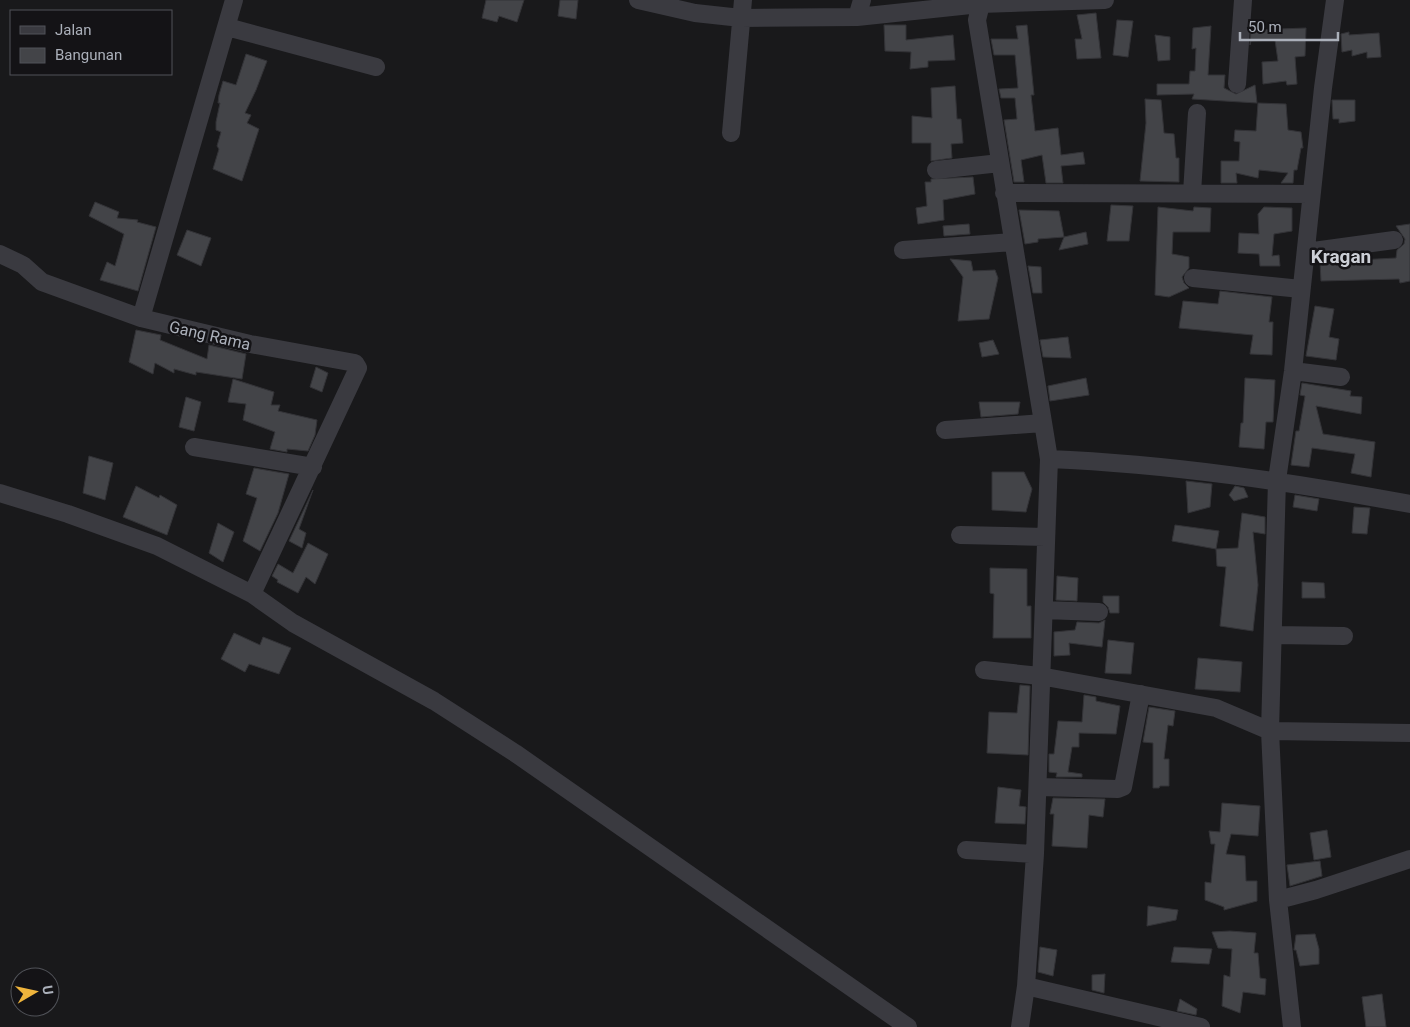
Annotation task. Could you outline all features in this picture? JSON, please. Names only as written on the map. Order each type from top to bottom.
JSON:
[{"type":"street","points":[[0,254],[24,265],[42,282],[141,318],[234,0]]},
{"type":"street","points":[[638,0],[695,12],[741,18],[860,8],[981,2],[1105,0]]},
{"type":"street","points":[[731,133],[743,0]]},
{"type":"street","points":[[1236,84],[1243,0]]},
{"type":"street","points":[[1292,1027],[1278,900],[1270,731],[1277,480],[1293,371],[1311,194],[1335,0]]},
{"type":"street","points":[[981,2],[977,20],[1048,459],[1035,854],[1026,986],[1020,1027]]},
{"type":"street","points":[[227,27],[376,67]]},
{"type":"street","points":[[1192,193],[1197,113]]},
{"type":"street","points":[[936,170],[1000,163]]},
{"type":"street","points":[[1004,193],[1311,194]]},
{"type":"street","points":[[1306,252],[1394,240]]},
{"type":"street","points":[[903,250],[1013,242]]},
{"type":"street","points":[[1193,278],[1301,290]]},
{"type":"street","name":"Gang Rama","points":[[141,318],[250,344],[355,363],[358,368],[252,594]]},
{"type":"street","points":[[1293,371],[1341,377]]},
{"type":"street","points":[[945,430],[1043,423]]},
{"type":"street","points":[[194,447],[313,467]]},
{"type":"street","points":[[1048,459],[1125,462],[1277,480],[1410,504]]},
{"type":"street","points":[[0,494],[68,514],[157,546],[252,594],[293,623],[434,701],[514,753],[908,1027]]},
{"type":"street","points":[[960,535],[1045,537]]},
{"type":"street","points":[[1044,610],[1099,612]]},
{"type":"street","points":[[1274,635],[1344,636]]},
{"type":"street","points":[[984,670],[1040,676],[1216,708],[1270,731],[1410,733]]},
{"type":"street","points":[[1038,787],[1123,788],[1141,694]]},
{"type":"street","points":[[966,850],[1035,854]]},
{"type":"street","points":[[1278,900],[1316,890],[1410,859]]},
{"type":"street","points":[[1026,986],[1201,1027]]},
{"type":"building","points":[[486,0],[524,0],[517,22],[499,16],[497,22],[482,18]]},
{"type":"building","points":[[560,0],[578,0],[576,19],[558,16]]},
{"type":"building","points":[[1096,13],[1101,58],[1077,59],[1075,39],[1082,39],[1077,15]]},
{"type":"building","points":[[1117,20],[1133,21],[1128,57],[1113,55]]},
{"type":"building","points":[[884,25],[906,25],[906,40],[953,35],[955,60],[928,61],[928,67],[910,69],[911,52],[885,51]]},
{"type":"building","points":[[1027,25],[1034,95],[1031,95],[1035,131],[1058,128],[1061,155],[1083,152],[1085,164],[1061,166],[1063,183],[1046,183],[1042,155],[1021,160],[1024,182],[1014,182],[1004,120],[1017,119],[1015,98],[1001,98],[999,89],[1018,88],[1015,55],[994,55],[991,39],[1018,39],[1016,26]]},
{"type":"building","points":[[1211,26],[1208,75],[1225,75],[1224,88],[1236,94],[1255,85],[1257,103],[1192,99],[1194,94],[1157,95],[1157,84],[1189,84],[1190,71],[1195,71],[1196,48],[1192,49],[1193,28]]},
{"type":"building","points":[[1306,28],[1305,56],[1295,57],[1297,84],[1287,85],[1286,81],[1263,84],[1262,62],[1278,61],[1275,40],[1251,41],[1250,45],[1251,30]]},
{"type":"building","points":[[1349,32],[1349,35],[1379,33],[1381,57],[1367,58],[1367,52],[1352,56],[1352,50],[1342,52],[1341,34]]},
{"type":"building","points":[[1155,35],[1170,37],[1170,60],[1158,61]]},
{"type":"building","points":[[246,54],[267,61],[245,113],[251,115],[247,123],[259,129],[242,181],[213,169],[219,149],[217,146],[221,132],[216,130],[216,122],[220,103],[218,103],[219,95],[223,81],[236,85]]},
{"type":"building","points":[[955,86],[957,119],[961,119],[963,143],[951,144],[952,158],[931,161],[931,143],[912,143],[912,116],[932,118],[931,88]]},
{"type":"building","points":[[1145,99],[1161,100],[1164,133],[1174,134],[1176,158],[1179,158],[1179,182],[1140,181],[1146,123]]},
{"type":"building","points":[[1332,100],[1355,100],[1355,121],[1339,123],[1339,119],[1333,119]]},
{"type":"building","points":[[1258,103],[1286,104],[1288,130],[1301,132],[1303,148],[1301,148],[1297,170],[1294,170],[1293,183],[1281,183],[1288,173],[1259,170],[1258,178],[1236,173],[1237,183],[1221,183],[1221,161],[1239,161],[1240,142],[1234,141],[1235,130],[1256,131]]},
{"type":"building","points":[[973,177],[975,194],[943,200],[944,220],[918,224],[916,208],[927,206],[925,182],[931,182],[931,179]]},
{"type":"building","points":[[95,202],[119,212],[117,218],[138,220],[137,222],[156,227],[138,291],[100,280],[107,262],[115,266],[124,234],[89,216]]},
{"type":"building","points":[[1111,205],[1133,206],[1129,241],[1107,241]]},
{"type":"building","points":[[1158,207],[1193,211],[1194,207],[1211,208],[1210,232],[1173,232],[1172,254],[1189,257],[1189,268],[1182,277],[1184,283],[1189,288],[1169,297],[1155,295]]},
{"type":"building","points":[[1264,207],[1292,208],[1292,231],[1274,234],[1272,256],[1279,255],[1280,266],[1260,266],[1259,254],[1238,253],[1239,233],[1259,234],[1258,214]]},
{"type":"building","points":[[1019,210],[1059,211],[1064,237],[1038,239],[1038,242],[1025,244]]},
{"type":"building","points":[[969,224],[970,234],[944,236],[943,226]]},
{"type":"building","points":[[1410,224],[1410,281],[1400,283],[1399,279],[1321,281],[1320,262],[1396,258],[1397,250],[1404,244],[1405,239],[1396,226]]},
{"type":"building","points":[[187,230],[211,238],[201,266],[177,255]]},
{"type":"building","points":[[1086,232],[1088,244],[1059,250],[1064,237]]},
{"type":"building","points":[[950,259],[971,261],[973,271],[995,270],[998,278],[989,319],[958,321],[963,277]]},
{"type":"building","points":[[1028,266],[1041,267],[1042,293],[1033,293]]},
{"type":"building","points":[[1220,291],[1272,297],[1269,322],[1273,322],[1272,355],[1250,354],[1253,335],[1179,328],[1183,301],[1218,304]]},
{"type":"building","points":[[1315,306],[1334,309],[1329,337],[1339,339],[1336,360],[1306,356]]},
{"type":"building","points":[[136,330],[161,335],[160,340],[207,359],[209,345],[246,354],[242,379],[196,372],[196,375],[174,369],[174,373],[155,363],[153,374],[129,362]]},
{"type":"building","points":[[1068,337],[1071,358],[1043,357],[1040,340]]},
{"type":"building","points":[[993,340],[999,354],[982,357],[979,343]]},
{"type":"building","points":[[316,367],[328,373],[322,392],[310,387]]},
{"type":"building","points":[[1086,378],[1089,395],[1050,401],[1048,386]]},
{"type":"building","points":[[1245,378],[1275,380],[1273,422],[1266,422],[1264,449],[1239,447],[1241,423],[1243,423]]},
{"type":"building","points":[[233,379],[274,392],[271,405],[280,405],[278,411],[317,420],[315,435],[308,451],[287,449],[287,452],[270,449],[275,432],[243,420],[246,404],[228,402]]},
{"type":"building","points":[[1302,383],[1351,391],[1350,396],[1362,397],[1361,414],[1316,406],[1323,434],[1375,442],[1371,477],[1351,473],[1355,454],[1312,448],[1309,467],[1291,465],[1296,431],[1299,431],[1305,396],[1300,395]]},
{"type":"building","points":[[186,397],[201,402],[194,431],[179,427]]},
{"type":"building","points":[[979,402],[1020,402],[1018,414],[981,417]]},
{"type":"building","points":[[89,456],[113,463],[105,500],[83,493]]},
{"type":"building","points":[[254,468],[289,474],[278,513],[260,551],[243,541],[257,498],[246,494]]},
{"type":"building","points":[[992,472],[1024,472],[1032,489],[1026,512],[992,510]]},
{"type":"building","points":[[1186,481],[1212,484],[1210,507],[1188,513]]},
{"type":"building","points":[[136,486],[159,498],[160,495],[177,505],[167,535],[123,517]]},
{"type":"building","points":[[1235,486],[1244,488],[1248,497],[1234,501],[1229,495]]},
{"type":"building","points":[[313,490],[299,529],[306,533],[302,548],[289,541]]},
{"type":"building","points":[[1295,495],[1319,499],[1317,511],[1293,507]]},
{"type":"building","points":[[1354,507],[1370,508],[1367,534],[1352,533]]},
{"type":"building","points":[[1242,513],[1265,517],[1265,534],[1253,532],[1258,585],[1253,631],[1220,626],[1226,567],[1217,566],[1216,549],[1238,548]]},
{"type":"building","points":[[218,523],[234,532],[223,562],[209,553]]},
{"type":"building","points":[[1175,525],[1219,531],[1216,549],[1172,541]]},
{"type":"building","points":[[308,543],[328,554],[315,584],[306,577],[298,593],[277,582],[278,580],[272,576],[278,564],[293,573]]},
{"type":"building","points":[[990,568],[1027,569],[1027,606],[1031,606],[1031,638],[993,638],[994,594],[990,593]]},
{"type":"building","points":[[1057,576],[1078,578],[1077,601],[1056,600]]},
{"type":"building","points":[[1302,582],[1324,583],[1325,598],[1302,598]]},
{"type":"building","points":[[1103,596],[1119,596],[1119,613],[1110,613],[1108,607],[1103,602]]},
{"type":"building","points":[[1105,620],[1102,647],[1069,643],[1070,655],[1054,656],[1054,632],[1075,630],[1077,622],[1099,623]]},
{"type":"building","points":[[234,633],[260,645],[263,637],[291,648],[279,674],[249,664],[245,672],[221,659]]},
{"type":"building","points":[[1108,640],[1134,643],[1131,674],[1105,673]]},
{"type":"building","points":[[1198,658],[1242,662],[1240,692],[1195,689]]},
{"type":"building","points":[[1020,685],[1030,686],[1028,755],[987,753],[989,712],[1017,713]]},
{"type":"building","points":[[1084,695],[1096,697],[1096,701],[1120,706],[1116,734],[1079,733],[1079,747],[1072,747],[1068,772],[1082,774],[1082,777],[1056,777],[1057,773],[1049,772],[1049,754],[1054,754],[1058,721],[1082,722]]},
{"type":"building","points":[[1149,707],[1175,711],[1173,726],[1168,725],[1164,759],[1169,759],[1169,786],[1160,786],[1159,788],[1153,788],[1153,743],[1143,742]]},
{"type":"building","points":[[998,787],[1021,790],[1019,806],[1026,807],[1025,824],[995,823]]},
{"type":"building","points":[[1053,798],[1105,799],[1103,817],[1089,815],[1087,848],[1052,846],[1054,814],[1050,814]]},
{"type":"building","points":[[1222,803],[1260,806],[1258,836],[1231,834],[1226,854],[1245,856],[1246,881],[1257,881],[1257,901],[1224,910],[1224,907],[1205,900],[1205,882],[1211,883],[1215,844],[1211,844],[1209,831],[1220,832]]},
{"type":"building","points":[[1327,830],[1331,857],[1314,860],[1310,833]]},
{"type":"building","points":[[1320,861],[1322,876],[1290,886],[1287,865]]},
{"type":"building","points":[[1148,906],[1178,910],[1176,920],[1147,926]]},
{"type":"building","points":[[1212,932],[1256,933],[1254,953],[1258,953],[1260,978],[1266,979],[1265,995],[1243,992],[1240,1013],[1222,1006],[1224,975],[1230,977],[1232,949],[1218,948]]},
{"type":"building","points":[[1315,934],[1319,949],[1319,964],[1300,966],[1296,950],[1294,950],[1296,935]]},
{"type":"building","points":[[1040,947],[1057,950],[1053,976],[1038,972]]},
{"type":"building","points":[[1174,947],[1212,949],[1209,964],[1171,962]]},
{"type":"building","points":[[1105,974],[1104,993],[1092,990],[1092,975]]},
{"type":"building","points":[[1382,994],[1386,1027],[1366,1027],[1362,997]]},
{"type":"building","points":[[1180,999],[1197,1009],[1196,1015],[1177,1011]]},
{"type":"district","name":"Kragan","points":[[1341,256]]}]
